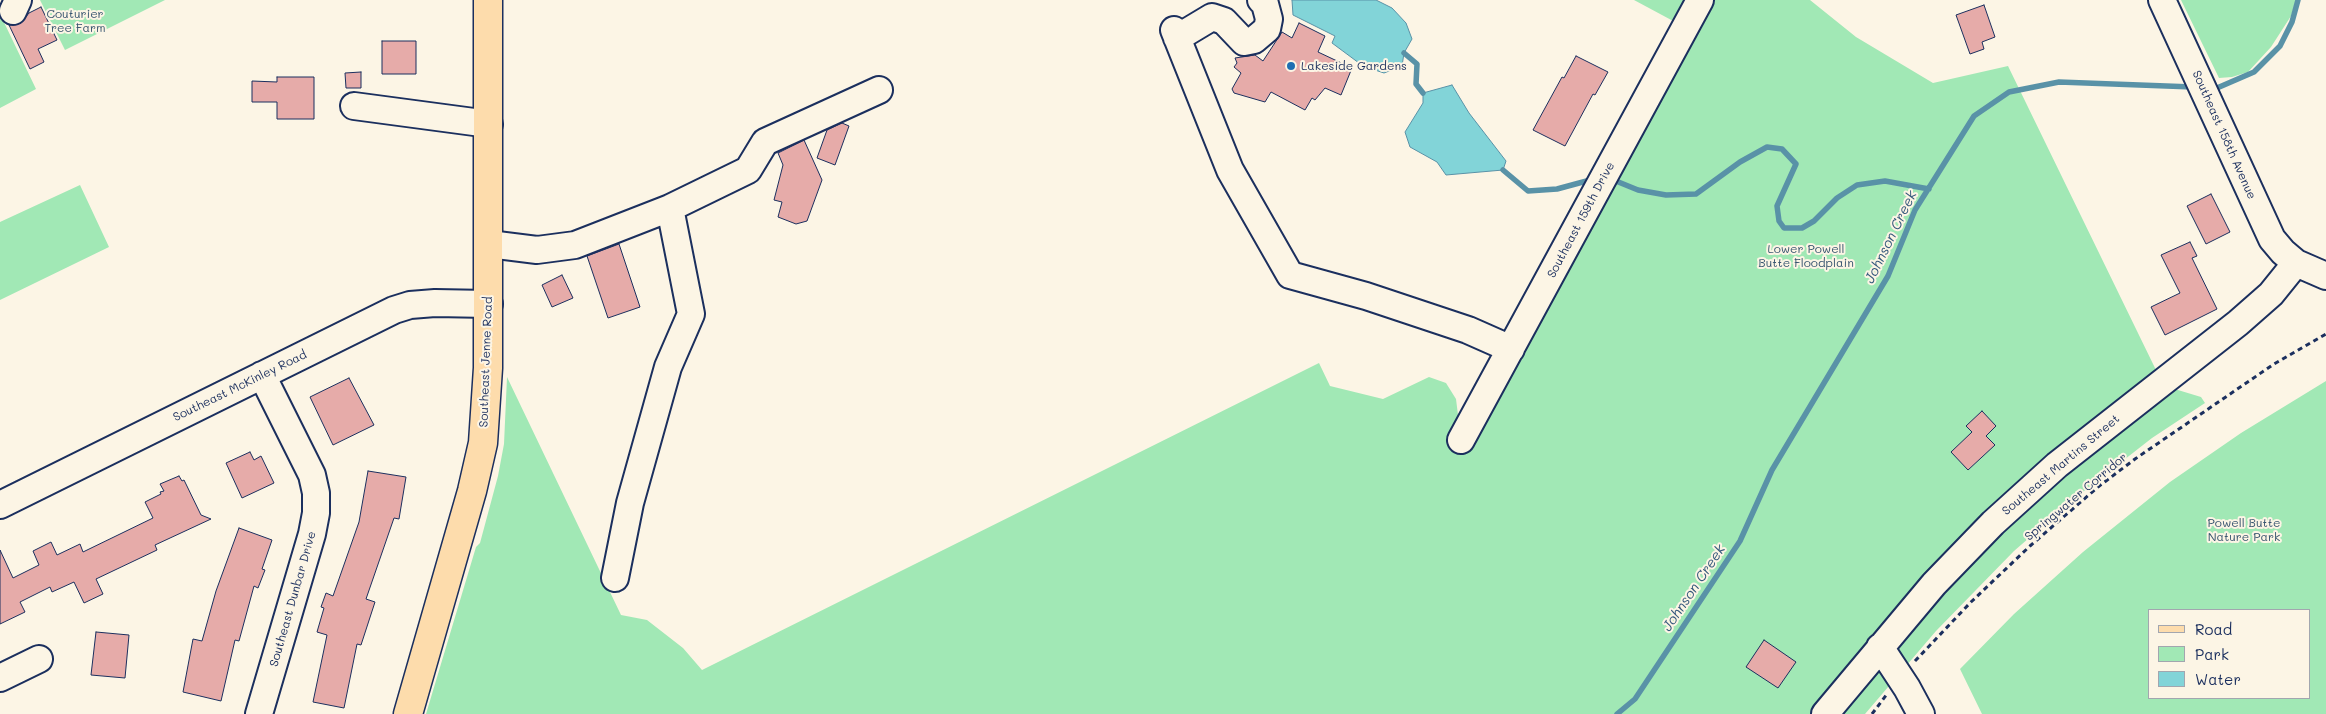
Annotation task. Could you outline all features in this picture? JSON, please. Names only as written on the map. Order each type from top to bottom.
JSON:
[{"type":"main road","name":"Southeast Jenne Road","points":[[408,714],[472,491],[483,443],[487,404],[489,304],[488,0]]},
{"type":"street","points":[[1261,0],[1265,4],[1269,19],[1267,29],[1254,40],[1244,42],[1224,21],[1212,17],[1175,34],[1230,170],[1290,275],[1366,296],[1468,330],[1511,348]]},
{"type":"street","name":"Southeast 159th Drive","points":[[1461,440],[1700,0]]},
{"type":"street","name":"Southeast 158th Avenue","points":[[2162,0],[2203,85],[2251,197],[2272,239],[2296,263]]},
{"type":"street","points":[[489,244],[537,250],[575,245],[670,208],[748,170],[765,142],[879,90]]},
{"type":"street","points":[[354,106],[489,124]]},
{"type":"street","points":[[615,578],[630,503],[668,367],[691,314],[670,208]]},
{"type":"street","points":[[2296,263],[2326,276]]},
{"type":"street","name":"Southeast Martins Street","points":[[1825,714],[1934,584],[1993,523],[2057,465],[2238,323],[2270,294],[2296,263]]},
{"type":"street","name":"Southeast McKinley Road","points":[[0,505],[394,310],[427,304],[489,304]]},
{"type":"street","name":"Southeast Dunbar Drive","points":[[259,714],[312,534],[316,513],[316,493],[312,475],[262,375]]},
{"type":"street","points":[[1880,647],[1901,677],[1920,714]]},
{"type":"street","points":[[0,678],[39,659]]},
{"type":"path","name":"Springwater Corridor","points":[[1872,714],[1901,677],[1971,602],[2030,546],[2098,487],[2135,459],[2267,369],[2326,334]]},
{"type":"green space","name":"Couturier Tree Farm","points":[[40,0],[165,0],[65,50]]},
{"type":"green space","points":[[1634,0],[1687,0],[1675,22]]},
{"type":"green space","name":"Lower Powell Butte Floodplain","points":[[1715,0],[1810,0],[1856,37],[1933,83],[2008,66],[2155,368],[2168,387],[2201,397],[2205,403],[2152,438],[2074,499],[2014,551],[1936,631],[1865,714],[426,714],[476,547],[480,543],[498,476],[504,444],[507,377],[621,615],[647,620],[683,648],[702,670],[1319,363],[1330,386],[1383,399],[1429,377],[1446,383],[1456,399],[1459,423],[1484,425]]},
{"type":"green space","points":[[2181,0],[2296,0],[2291,16],[2271,47],[2248,72],[2232,77],[2219,78]]},
{"type":"green space","name":"Couturier Tree Farm","points":[[0,14],[36,89],[0,108]]},
{"type":"green space","points":[[80,185],[109,247],[0,300],[0,222]]},
{"type":"green space","name":"Powell Butte Nature Park","points":[[2326,381],[2326,714],[1982,714],[1960,669],[2014,614],[2083,552],[2170,482],[2241,433]]},
{"type":"water","points":[[1292,0],[1376,0],[1392,8],[1406,23],[1412,39],[1404,53],[1402,66],[1384,73],[1363,66],[1332,43],[1335,36],[1293,15]]},
{"type":"water","points":[[1452,85],[1469,113],[1506,161],[1503,170],[1446,175],[1437,162],[1410,147],[1405,132],[1423,103],[1423,93]]},
{"type":"building","points":[[1984,5],[1995,37],[1982,42],[1984,49],[1970,54],[1956,15]]},
{"type":"building","points":[[41,7],[57,40],[38,49],[44,62],[30,69],[9,25],[21,23],[29,13]]},
{"type":"building","name":"Lakeside Gardens","points":[[1299,23],[1325,36],[1318,52],[1352,68],[1341,95],[1325,88],[1315,100],[1312,98],[1305,110],[1271,92],[1265,102],[1234,93],[1232,89],[1241,73],[1234,67],[1237,63],[1235,58],[1255,55],[1263,61],[1282,32],[1292,38]]},
{"type":"building","points":[[382,41],[416,41],[416,74],[382,74]]},
{"type":"building","points":[[1576,56],[1608,72],[1595,95],[1593,94],[1565,146],[1533,130],[1562,77],[1564,78]]},
{"type":"building","points":[[361,72],[361,88],[346,88],[345,73]]},
{"type":"building","points":[[277,77],[314,77],[314,119],[277,119],[277,102],[252,102],[252,81],[277,82]]},
{"type":"building","points":[[842,123],[849,126],[835,165],[817,158],[827,130]]},
{"type":"building","points":[[804,140],[822,180],[807,221],[796,224],[778,217],[782,202],[774,200],[783,165],[778,153]]},
{"type":"building","points":[[2211,194],[2230,232],[2206,244],[2187,206]]},
{"type":"building","points":[[2190,242],[2197,256],[2192,258],[2217,309],[2165,335],[2151,307],[2180,293],[2161,255]]},
{"type":"building","points":[[619,244],[640,307],[608,318],[587,256]]},
{"type":"building","points":[[562,275],[573,298],[552,307],[542,285]]},
{"type":"building","points":[[349,378],[374,425],[333,445],[310,397]]},
{"type":"building","points":[[1982,411],[1996,426],[1986,436],[1995,445],[1968,470],[1951,452],[1972,432],[1966,426]]},
{"type":"building","points":[[250,452],[254,460],[261,456],[274,483],[242,498],[226,463]]},
{"type":"building","points":[[368,471],[406,477],[399,519],[394,518],[366,599],[375,602],[361,645],[357,644],[344,708],[313,702],[327,635],[317,632],[324,608],[321,607],[326,593],[333,596],[359,522]]},
{"type":"building","points":[[179,476],[182,481],[184,480],[201,515],[211,519],[155,545],[157,550],[96,579],[103,594],[84,603],[74,582],[52,592],[50,587],[20,602],[25,612],[0,624],[0,550],[13,578],[39,565],[33,551],[51,542],[57,555],[80,544],[83,552],[153,518],[145,502],[164,491],[160,484]]},
{"type":"building","points":[[239,528],[272,540],[262,569],[265,570],[258,588],[254,586],[239,641],[235,640],[221,701],[183,692],[193,639],[202,641],[216,591]]},
{"type":"building","points":[[96,632],[129,635],[125,678],[91,675]]},
{"type":"building","points":[[1764,640],[1796,662],[1778,688],[1746,667]]},
{"type":"waterway","name":"Johnson Creek","points":[[2210,87],[2217,88],[2254,72],[2280,46],[2292,22],[2298,0]]},
{"type":"waterway","points":[[1404,53],[1417,64],[1416,84],[1423,93]]},
{"type":"waterway","name":"Johnson Creek","points":[[1617,714],[1635,699],[1740,541],[1772,470],[1888,276],[1915,210],[1974,116],[2009,92],[2059,82],[2193,87]]},
{"type":"waterway","points":[[1611,179],[1638,190],[1666,195],[1696,194],[1740,162],[1767,147],[1782,149],[1796,164],[1777,206],[1779,221],[1784,228],[1802,228],[1814,221],[1837,198],[1857,185],[1885,181],[1929,189]]},
{"type":"waterway","points":[[1503,170],[1528,191],[1557,189],[1594,179]]},
{"type":"place","name":"Lakeside Gardens","points":[[1291,66]]}]
